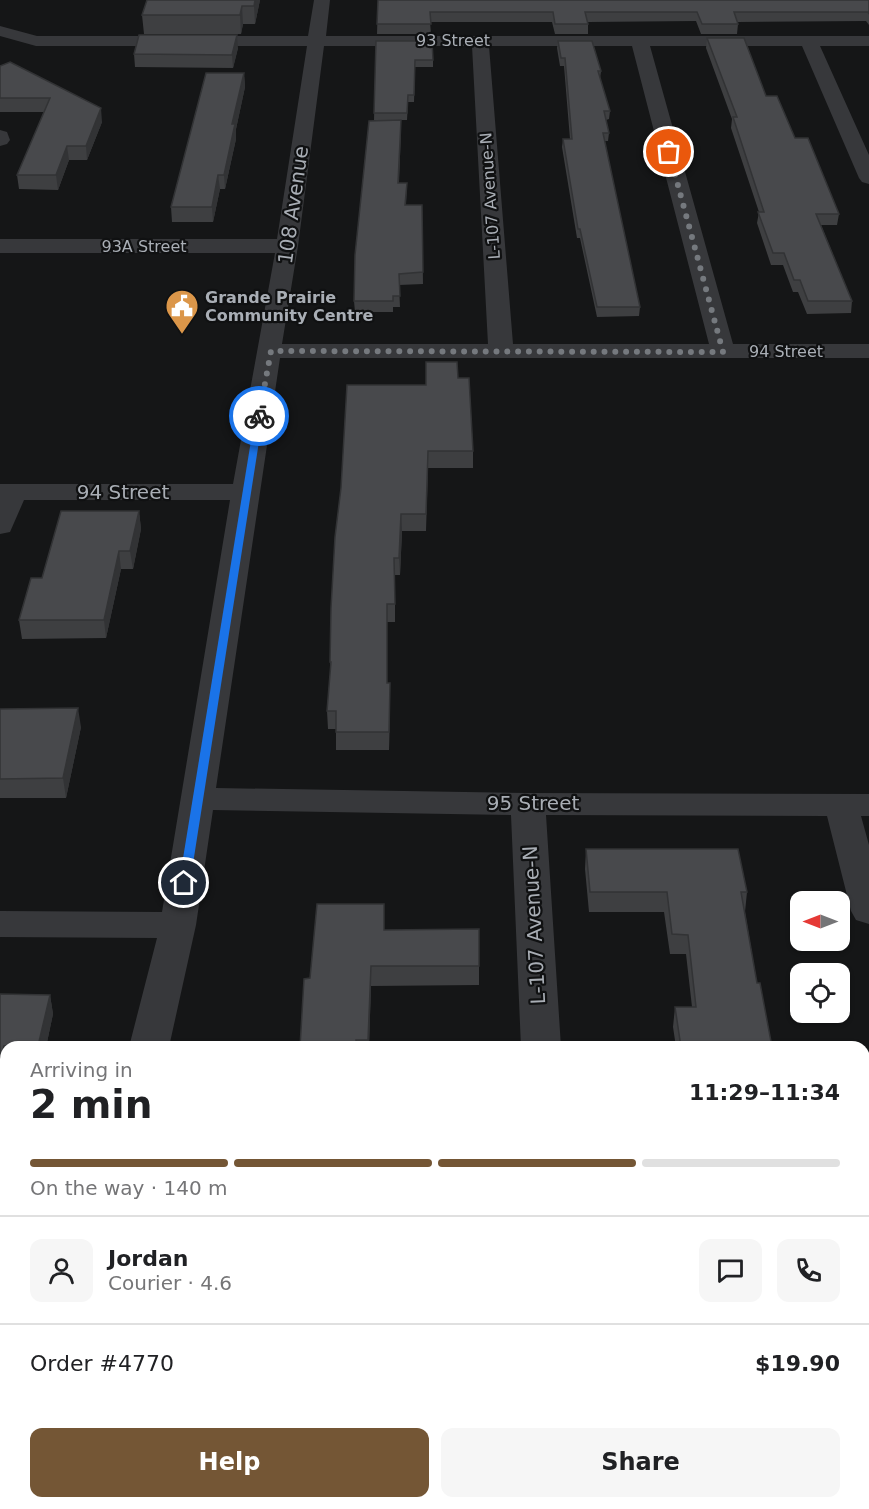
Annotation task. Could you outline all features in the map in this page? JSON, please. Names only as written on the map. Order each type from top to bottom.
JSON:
[{"type":"street","name":"108 Avenue","points":[[150,1041],[178,925],[245,492],[288,246],[322,0]]},
{"type":"street","name":"93 Street","points":[[0,31],[36,41],[869,41]]},
{"type":"street","name":"L-107 Avenue-N","points":[[480,40],[501,351]]},
{"type":"street","points":[[639,40],[723,352]]},
{"type":"street","points":[[809,41],[869,178]]},
{"type":"street","name":"93A Street","points":[[0,246],[288,246]]},
{"type":"street","name":"94 Street","points":[[271,351],[869,351]]},
{"type":"street","points":[[0,526],[6,492]]},
{"type":"street","name":"94 Street","points":[[6,492],[245,492]]},
{"type":"street","name":"95 Street","points":[[198,799],[528,804],[855,805]]},
{"type":"street","name":"L-107 Avenue-N","points":[[528,804],[541,1041]]},
{"type":"street","points":[[855,805],[869,911]]},
{"type":"street","points":[[0,924],[178,925]]},
{"type":"building","points":[[147,0],[255,0],[254,6],[242,6],[240,15],[142,15]]},
{"type":"building","points":[[378,0],[869,0],[869,14],[868,12],[734,12],[738,24],[702,24],[697,12],[585,12],[588,24],[555,24],[553,12],[430,12],[431,24],[377,24]]},
{"type":"building","points":[[139,35],[237,35],[232,55],[134,54]]},
{"type":"building","points":[[707,38],[744,38],[766,96],[777,96],[795,138],[808,138],[839,214],[816,214],[852,301],[808,301],[800,280],[794,280],[784,253],[773,253],[758,212],[764,212],[733,117],[737,117]]},
{"type":"building","points":[[376,41],[432,41],[433,60],[415,60],[414,95],[408,95],[407,113],[374,113]]},
{"type":"building","points":[[558,41],[592,41],[610,111],[604,111],[609,133],[603,133],[640,307],[597,307],[580,229],[578,229],[563,139],[572,139],[565,58],[561,58]]},
{"type":"building","points":[[10,62],[101,108],[86,146],[67,146],[56,175],[17,175],[50,98],[0,98],[0,66]]},
{"type":"building","points":[[206,73],[244,73],[232,124],[235,124],[224,175],[218,175],[212,207],[171,207]]},
{"type":"building","points":[[401,120],[398,183],[407,183],[405,205],[422,205],[423,272],[399,274],[400,296],[393,296],[393,301],[354,301],[355,255],[369,121]]},
{"type":"building","points":[[426,362],[457,362],[458,378],[469,378],[473,451],[428,451],[426,514],[401,514],[399,558],[394,558],[395,604],[387,604],[389,732],[336,732],[336,711],[327,711],[335,537],[341,488],[347,385],[426,385]]},
{"type":"building","points":[[61,511],[139,511],[130,551],[119,551],[104,620],[19,620],[31,578],[42,578]]},
{"type":"building","points":[[78,708],[63,778],[0,779],[0,709]]},
{"type":"building","points":[[586,849],[738,849],[747,892],[741,892],[757,983],[760,983],[771,1041],[680,1041],[675,1007],[696,1007],[688,935],[672,934],[667,892],[590,892]]},
{"type":"building","points":[[317,904],[384,904],[384,930],[479,929],[479,966],[371,966],[368,1040],[300,1041],[304,979],[310,978]]},
{"type":"building","points":[[0,994],[50,995],[39,1041],[0,1041]]},
{"type":"way so far","points":[[259,416],[271,351],[723,352],[669,152]]},
{"type":"place","name":"Grande Prairie Community Centre","points":[[182,335]]},
{"type":"route","points":[[184,883],[259,416]]}]
